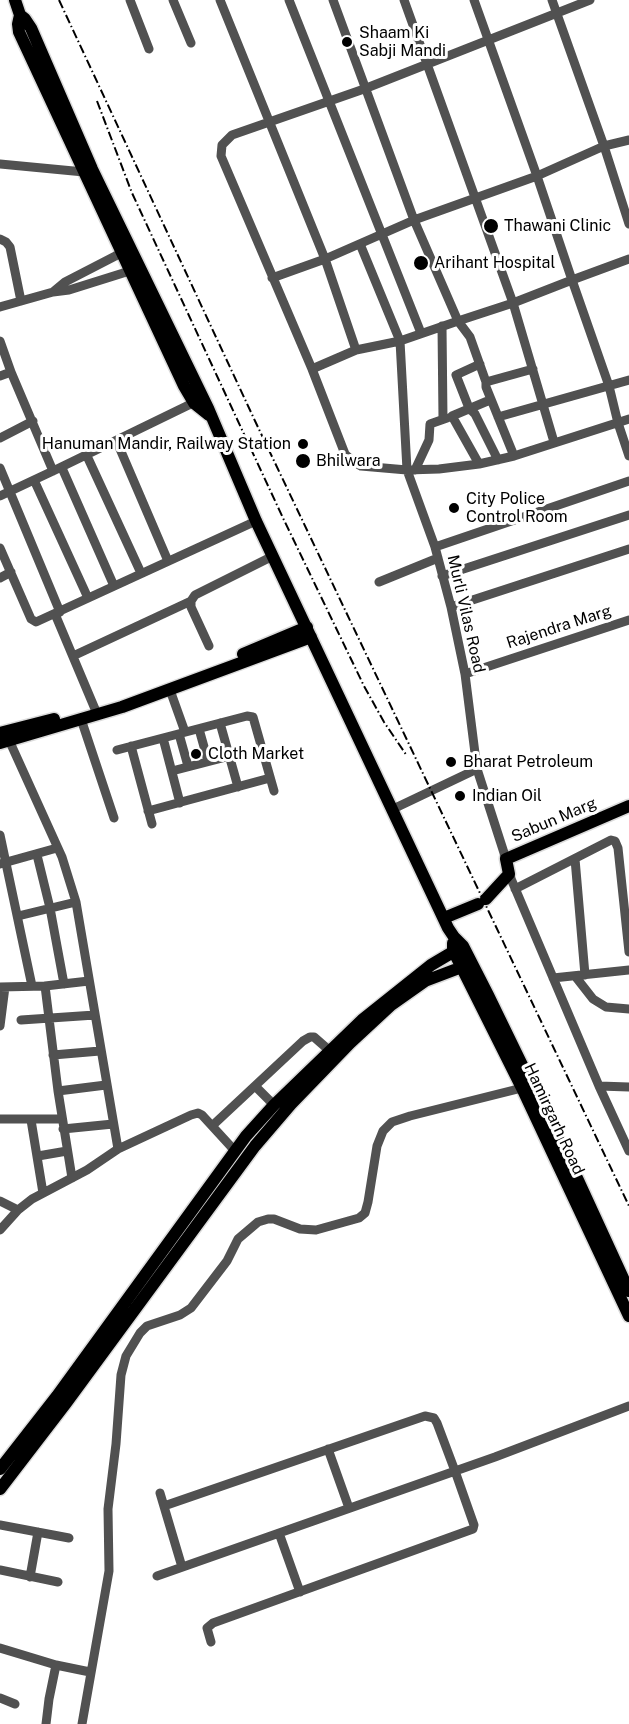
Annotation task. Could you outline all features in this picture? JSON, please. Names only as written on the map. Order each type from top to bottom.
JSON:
[{"type":"main road","points":[[15,0],[20,15],[19,32],[84,172],[126,251]]},
{"type":"main road","points":[[20,15],[31,28],[183,386],[198,401]]},
{"type":"main road","name":"Hamirgarh Road","points":[[198,401],[210,416],[256,521],[628,1312]]},
{"type":"main road","points":[[3,739],[81,719],[170,690],[309,632]]},
{"type":"main road","points":[[3,739],[120,703],[309,632]]},
{"type":"main road","name":"Sabun Marg","points":[[510,874],[506,859],[629,806]]},
{"type":"main road","points":[[444,918],[482,901],[510,874]]},
{"type":"main road","points":[[0,1489],[5,1465],[235,1151],[274,1106],[362,1020],[457,945]]},
{"type":"main road","points":[[5,1465],[255,1146],[291,1104],[350,1043],[391,1005],[425,981],[466,965]]},
{"type":"main road","name":"Hamirgarh Road","points":[[466,965],[541,1102],[629,1292]]},
{"type":"street","points":[[130,0],[149,49]]},
{"type":"street","points":[[173,0],[191,44]]},
{"type":"street","points":[[220,0],[325,259],[356,350]]},
{"type":"street","points":[[290,0],[421,333]]},
{"type":"street","points":[[333,0],[414,220],[458,321],[470,337],[490,400],[514,456]]},
{"type":"street","points":[[404,0],[513,303],[554,442]]},
{"type":"street","points":[[474,0],[609,386],[629,456]]},
{"type":"street","points":[[552,0],[629,224]]},
{"type":"street","points":[[590,0],[364,89],[232,135],[222,145],[220,156],[312,369],[345,454],[361,466],[411,470],[479,465],[629,419]]},
{"type":"street","points":[[272,278],[325,259],[414,220],[537,176],[604,146],[629,140]]},
{"type":"street","points":[[0,167],[84,172]]},
{"type":"street","points":[[0,239],[10,247],[21,301]]},
{"type":"street","name":"Murli Vilas Road","points":[[360,244],[400,340],[411,470],[451,607],[465,674],[477,769],[506,859]]},
{"type":"street","points":[[53,292],[65,282],[126,251]]},
{"type":"street","points":[[312,369],[356,350],[400,340],[513,303],[629,259]]},
{"type":"street","points":[[0,308],[134,270]]},
{"type":"street","points":[[442,326],[447,418],[479,465]]},
{"type":"street","points":[[0,341],[33,421],[114,586]]},
{"type":"street","points":[[480,364],[456,375],[469,408],[475,414],[498,460]]},
{"type":"street","points":[[486,382],[533,369]]},
{"type":"street","points":[[0,376],[11,372]]},
{"type":"street","points":[[498,417],[629,380]]},
{"type":"street","points":[[411,470],[429,440],[430,424],[490,400]]},
{"type":"street","points":[[0,496],[117,442],[198,401]]},
{"type":"street","points":[[0,438],[33,421]]},
{"type":"street","points":[[117,442],[168,561]]},
{"type":"street","points":[[87,456],[141,573]]},
{"type":"street","points":[[0,468],[95,709]]},
{"type":"street","points":[[34,480],[88,598]]},
{"type":"street","points":[[435,547],[629,481]]},
{"type":"street","points":[[442,576],[629,515]]},
{"type":"street","points":[[0,548],[31,619],[36,622],[256,521]]},
{"type":"street","points":[[451,607],[629,549]]},
{"type":"street","points":[[73,656],[191,601],[195,596],[273,556]]},
{"type":"street","points":[[379,582],[438,558]]},
{"type":"street","points":[[0,578],[11,572]]},
{"type":"street","points":[[191,601],[191,607],[209,646]]},
{"type":"street","name":"Rajendra Marg","points":[[465,674],[629,620]]},
{"type":"street","points":[[170,690],[188,766]]},
{"type":"street","points":[[117,750],[248,716],[253,717],[274,791]]},
{"type":"street","points":[[81,719],[114,818]]},
{"type":"street","points":[[220,723],[238,787]]},
{"type":"street","points":[[199,729],[208,761]]},
{"type":"street","points":[[163,738],[180,803]]},
{"type":"street","points":[[3,739],[57,848],[76,902],[118,1149]]},
{"type":"street","points":[[132,746],[152,824]]},
{"type":"street","points":[[172,771],[230,756]]},
{"type":"street","points":[[393,809],[477,769]]},
{"type":"street","points":[[148,812],[270,778]]},
{"type":"street","points":[[0,836],[4,864],[18,916],[32,986]]},
{"type":"street","points":[[515,889],[611,840],[615,841],[618,848],[629,952]]},
{"type":"street","points":[[4,864],[57,848]]},
{"type":"street","points":[[38,855],[64,984]]},
{"type":"street","points":[[575,859],[580,975],[593,999],[606,1007],[629,1009]]},
{"type":"street","points":[[510,874],[599,1086],[629,1151]]},
{"type":"street","points":[[18,916],[76,902]]},
{"type":"street","points":[[553,978],[629,970]]},
{"type":"street","points":[[0,1026],[3,987],[45,986],[89,981]]},
{"type":"street","points":[[45,986],[72,1178]]},
{"type":"street","points":[[21,1020],[95,1015]]},
{"type":"street","points":[[212,1126],[303,1041],[314,1037],[330,1051]]},
{"type":"street","points":[[53,1055],[100,1051]]},
{"type":"street","points":[[58,1091],[106,1085]]},
{"type":"street","points":[[255,1086],[274,1106]]},
{"type":"street","points":[[599,1086],[629,1087]]},
{"type":"street","points":[[82,1724],[108,1571],[108,1509],[121,1375],[126,1356],[140,1333],[147,1326],[180,1315],[191,1308],[227,1261],[238,1239],[258,1222],[274,1219],[300,1229],[316,1230],[359,1218],[365,1213],[369,1202],[377,1146],[383,1131],[392,1122],[522,1088]]},
{"type":"street","points":[[0,1230],[18,1210],[32,1199],[72,1178],[118,1149],[198,1113],[235,1151]]},
{"type":"street","points":[[0,1119],[63,1124],[113,1124]]},
{"type":"street","points":[[31,1120],[43,1193]]},
{"type":"street","points":[[38,1156],[67,1151]]},
{"type":"street","points":[[0,1200],[18,1210]]},
{"type":"street","points":[[157,1576],[455,1471],[629,1406]]},
{"type":"street","points":[[164,1506],[429,1416],[437,1423],[474,1525],[473,1528],[213,1623],[207,1629],[211,1642]]},
{"type":"street","points":[[328,1449],[349,1508]]},
{"type":"street","points":[[160,1492],[182,1567]]},
{"type":"street","points":[[0,1525],[69,1538]]},
{"type":"street","points":[[30,1577],[38,1532]]},
{"type":"street","points":[[279,1533],[300,1592]]},
{"type":"street","points":[[0,1570],[58,1582]]},
{"type":"street","points":[[0,1648],[56,1665],[90,1672]]},
{"type":"street","points":[[46,1724],[56,1665]]},
{"type":"street","points":[[0,1698],[15,1704]]},
{"type":"railway","points":[[59,0],[256,423],[629,1206]]},
{"type":"railway","points":[[97,101],[132,193],[283,518],[364,686],[384,722],[407,756]]},
{"type":"place","name":"Shaam Ki Sabji Mandi","points":[[347,42]]},
{"type":"place","name":"Thawani Clinic","points":[[491,226]]},
{"type":"place","name":"Arihant Hospital","points":[[421,263]]},
{"type":"place","name":"Hanuman Mandir, Railway Station","points":[[303,444]]},
{"type":"place","name":"Bhilwara","points":[[303,461]]},
{"type":"place","name":"City Police Control Room","points":[[454,508]]},
{"type":"place","name":"Cloth Market","points":[[196,754]]},
{"type":"place","name":"Bharat Petroleum","points":[[451,762]]},
{"type":"place","name":"Indian Oil","points":[[460,796]]}]
